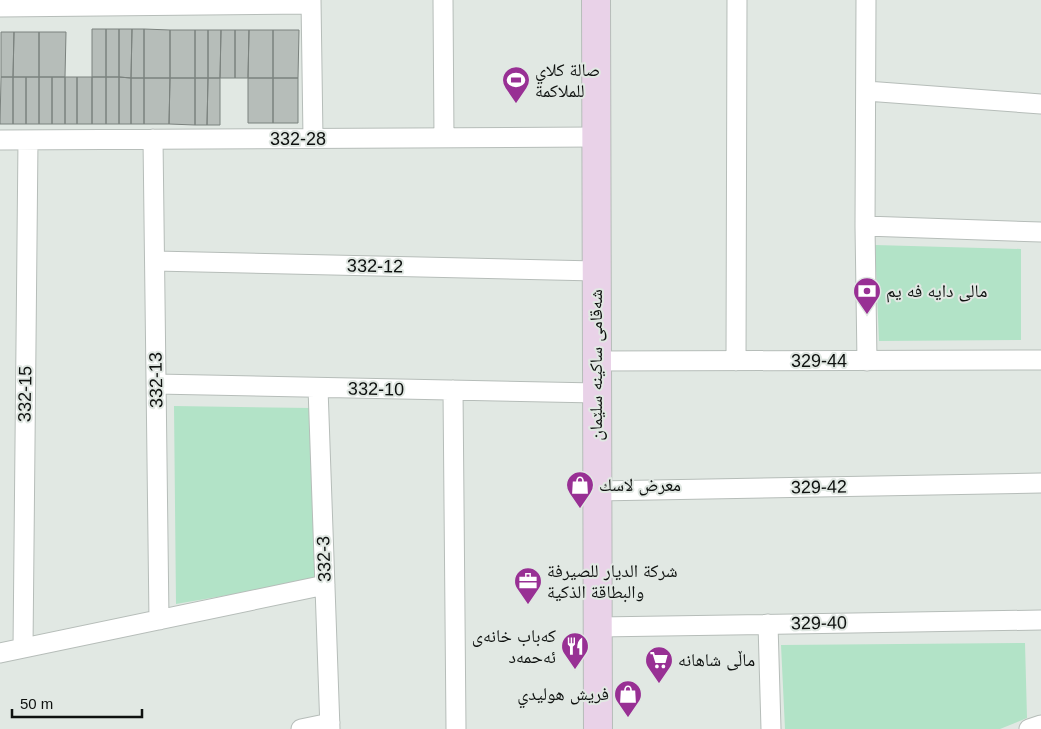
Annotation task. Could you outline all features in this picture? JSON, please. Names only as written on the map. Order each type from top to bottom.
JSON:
[{"type":"street","points":[[443,0],[444,138]]},
{"type":"street","name":"شەقامی ساکینە سلێمان","points":[[596,0],[598,729]]},
{"type":"street","points":[[736,361],[737,0]]},
{"type":"street","points":[[866,0],[865,226],[867,361]]},
{"type":"street","points":[[0,7],[311,2],[313,138]]},
{"type":"street","points":[[866,91],[1041,104]]},
{"type":"street","name":"332-28","points":[[0,140],[596,137]]},
{"type":"street","name":"332-13","points":[[153,139],[159,620]]},
{"type":"street","name":"332-15","points":[[23,648],[28,140]]},
{"type":"street","points":[[865,226],[1041,232]]},
{"type":"street","name":"332-12","points":[[154,262],[596,271]]},
{"type":"street","name":"329-44","points":[[596,362],[1041,360]]},
{"type":"street","name":"332-10","points":[[156,384],[597,393]]},
{"type":"street","name":"332-3","points":[[318,388],[330,726]]},
{"type":"street","points":[[453,390],[456,729]]},
{"type":"street","name":"329-42","points":[[597,490],[1041,483]]},
{"type":"street","points":[[0,653],[325,585]]},
{"type":"street","name":"329-40","points":[[598,627],[1041,620]]},
{"type":"street","points":[[768,624],[771,729]]},
{"type":"street","points":[[1029,729],[1041,725]]},
{"type":"street","points":[[301,729],[330,726]]},
{"type":"green space","points":[[875,245],[1021,249],[1021,340],[879,341]]},
{"type":"green space","points":[[174,406],[310,408],[315,580],[176,604]]},
{"type":"green space","points":[[1025,643],[1027,718],[1000,729],[785,729],[781,645]]},
{"type":"building","points":[[92,29],[106,29],[106,77],[92,77]]},
{"type":"building","points":[[106,29],[119,29],[119,77],[106,77]]},
{"type":"building","points":[[119,29],[132,29],[131,78],[119,77]]},
{"type":"building","points":[[132,29],[144,29],[144,78],[131,78]]},
{"type":"building","points":[[144,29],[170,30],[170,78],[144,78]]},
{"type":"building","points":[[170,30],[195,30],[195,78],[170,78]]},
{"type":"building","points":[[195,30],[208,30],[208,78],[195,78]]},
{"type":"building","points":[[208,30],[221,30],[220,78],[208,78]]},
{"type":"building","points":[[221,30],[235,30],[235,78],[220,78]]},
{"type":"building","points":[[235,30],[249,30],[248,78],[235,78]]},
{"type":"building","points":[[249,30],[273,30],[273,78],[248,78]]},
{"type":"building","points":[[273,30],[299,30],[298,78],[273,78]]},
{"type":"building","points":[[1,32],[14,32],[13,77],[1,77]]},
{"type":"building","points":[[14,32],[39,32],[39,77],[13,77]]},
{"type":"building","points":[[39,32],[66,32],[65,77],[39,77]]},
{"type":"building","points":[[1,77],[13,77],[13,124],[0,124]]},
{"type":"building","points":[[13,77],[26,77],[26,124],[13,124]]},
{"type":"building","points":[[26,77],[39,77],[39,124],[26,124]]},
{"type":"building","points":[[39,77],[52,77],[52,124],[39,124]]},
{"type":"building","points":[[52,77],[65,77],[65,124],[52,124]]},
{"type":"building","points":[[65,77],[77,77],[77,124],[65,124]]},
{"type":"building","points":[[77,77],[92,77],[92,124],[77,124]]},
{"type":"building","points":[[92,77],[106,77],[106,124],[92,124]]},
{"type":"building","points":[[106,77],[119,77],[119,124],[106,124]]},
{"type":"building","points":[[119,77],[131,78],[131,124],[119,124]]},
{"type":"building","points":[[131,78],[144,78],[144,124],[131,124]]},
{"type":"building","points":[[144,78],[170,78],[169,124],[144,124]]},
{"type":"building","points":[[170,78],[195,78],[195,125],[169,124]]},
{"type":"building","points":[[195,78],[208,78],[207,125],[195,125]]},
{"type":"building","points":[[208,78],[220,78],[220,125],[207,125]]},
{"type":"building","points":[[248,78],[273,78],[273,123],[248,123]]},
{"type":"building","points":[[273,78],[298,78],[298,123],[273,123]]},
{"type":"place","name":"صالة كلاي للملاكمة","points":[[516,104]]},
{"type":"place","name":"مالى دايه فه يم","points":[[867,315]]},
{"type":"place","name":"معرض لاسك","points":[[580,509]]},
{"type":"place","name":"شركة الديار للصيرفة والبطاقة الذكية","points":[[528,605]]},
{"type":"place","name":"کەباب خانەی ئەحمەد","points":[[575,670]]},
{"type":"place","name":"ماڵی شاھانە","points":[[659,684]]},
{"type":"place","name":"فريش هوليدي","points":[[628,718]]}]
